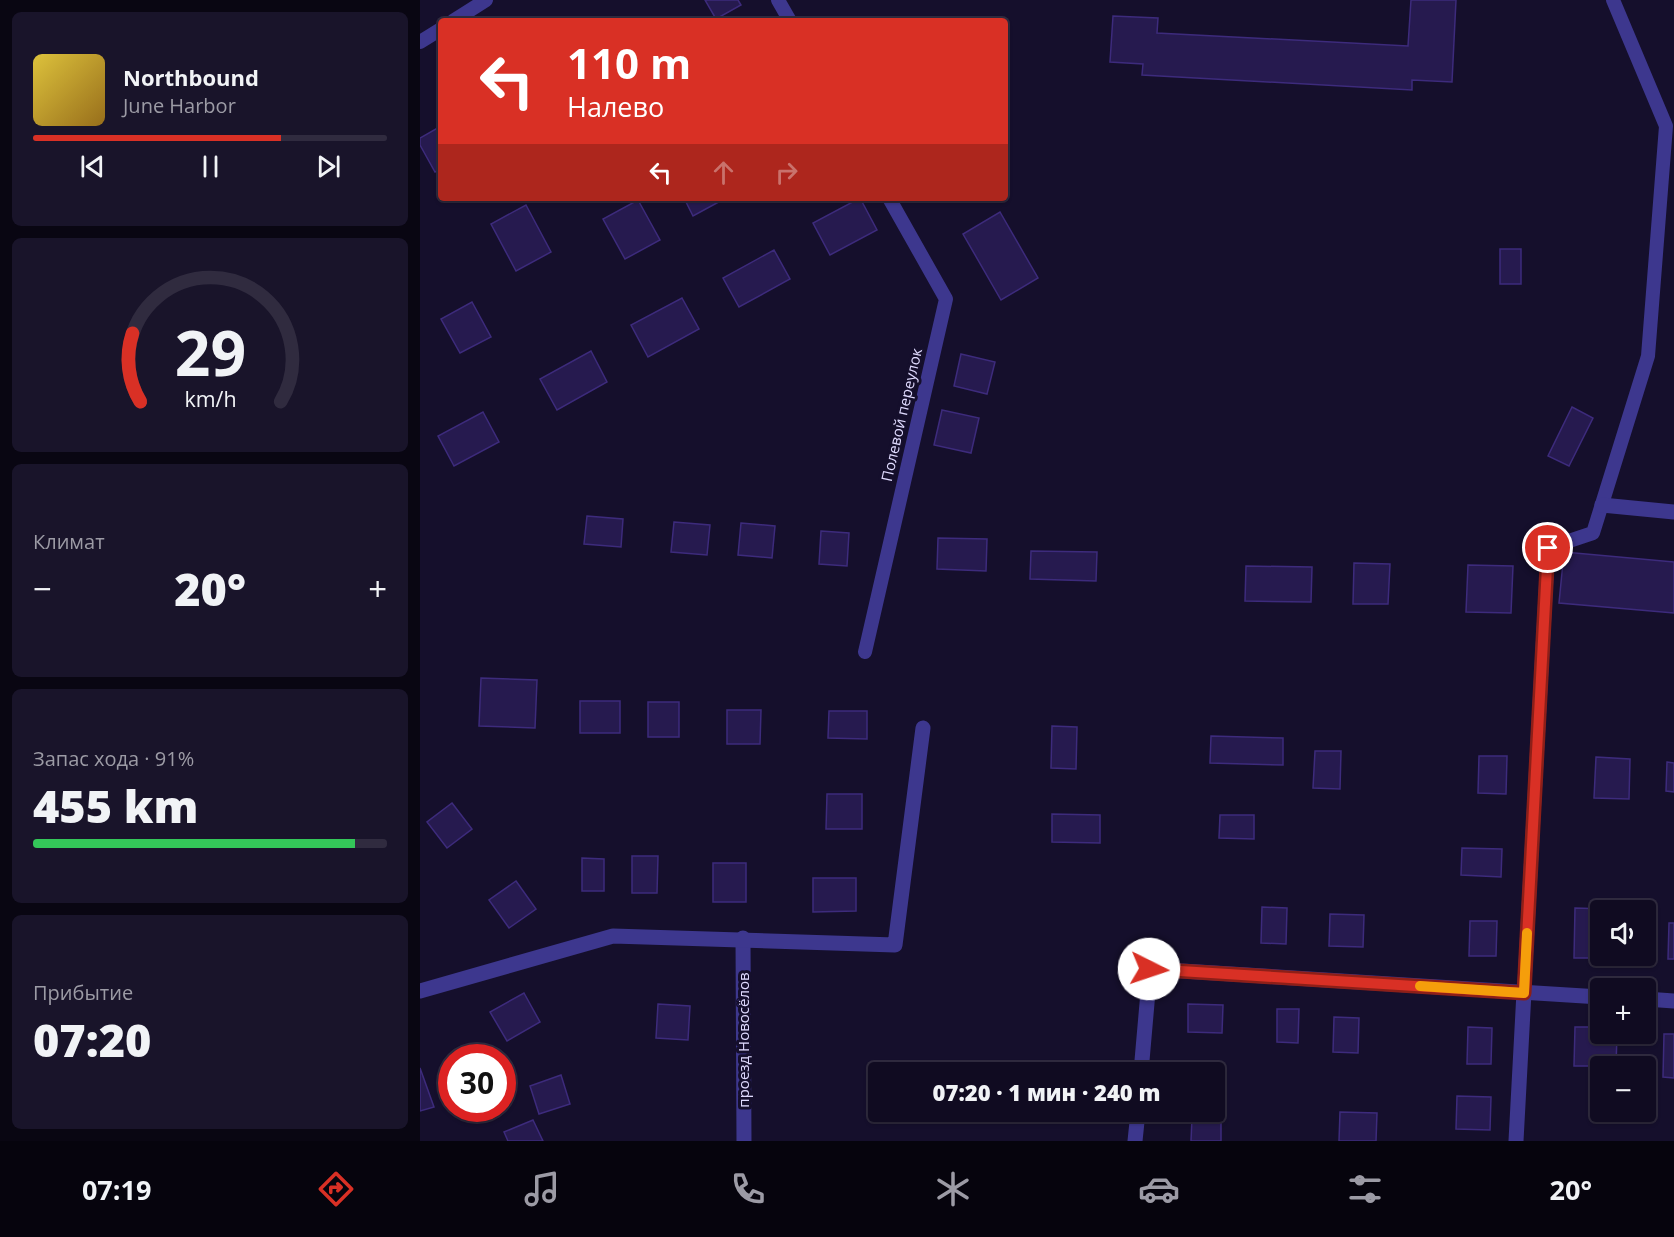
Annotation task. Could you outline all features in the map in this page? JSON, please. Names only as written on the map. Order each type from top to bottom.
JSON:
[{"type":"street","points":[[1602,505],[1674,512]]},
{"type":"street","points":[[420,991],[613,936],[743,938],[895,945],[923,728]]},
{"type":"street","name":"проезд Новосёлов","points":[[743,938],[744,1141]]},
{"type":"street","points":[[1142,1062],[1149,969],[1590,996]]},
{"type":"street","points":[[1515,1141],[1524,993]]},
{"type":"street","points":[[1656,1000],[1674,1001]]},
{"type":"street","points":[[1135,1141],[1137,1122]]},
{"type":"lane","points":[[458,18],[486,0]]},
{"type":"lane","points":[[778,0],[788,18]]},
{"type":"lane","points":[[1524,993],[1548,548],[1593,532],[1648,356],[1666,126],[1612,0]]},
{"type":"lane","points":[[420,42],[438,31]]},
{"type":"lane","name":"Полевой переулок","points":[[865,652],[946,299],[891,201]]},
{"type":"building","points":[[705,0],[738,0],[741,5],[715,18]]},
{"type":"building","points":[[1411,0],[1456,0],[1452,82],[1412,80],[1412,90],[1142,75],[1143,64],[1110,62],[1113,16],[1158,18],[1157,33],[1408,46]]},
{"type":"building","points":[[438,128],[438,170],[435,172],[420,145],[420,138]]},
{"type":"building","points":[[639,201],[660,240],[625,259],[603,219]]},
{"type":"building","points":[[686,201],[720,201],[693,216]]},
{"type":"building","points":[[854,201],[862,201],[877,230],[830,255],[813,223]]},
{"type":"building","points":[[526,205],[551,252],[516,271],[491,224]]},
{"type":"building","points":[[1000,212],[1038,278],[1001,300],[963,234]]},
{"type":"building","points":[[1500,249],[1521,249],[1521,284],[1500,284]]},
{"type":"building","points":[[774,250],[790,279],[739,307],[723,278]]},
{"type":"building","points":[[682,298],[699,329],[648,357],[631,325]]},
{"type":"building","points":[[472,302],[491,337],[460,353],[441,319]]},
{"type":"building","points":[[591,351],[607,382],[557,410],[540,379]]},
{"type":"building","points":[[961,354],[995,362],[987,394],[954,386]]},
{"type":"building","points":[[1572,407],[1593,418],[1569,466],[1548,456]]},
{"type":"building","points":[[942,410],[979,418],[971,453],[934,445]]},
{"type":"building","points":[[483,412],[499,442],[454,466],[438,436]]},
{"type":"building","points":[[587,516],[623,519],[621,547],[584,544]]},
{"type":"building","points":[[674,522],[710,525],[707,555],[671,552]]},
{"type":"building","points":[[741,523],[775,526],[772,558],[738,555]]},
{"type":"building","points":[[821,531],[849,533],[847,566],[819,564]]},
{"type":"building","points":[[938,538],[987,539],[986,571],[937,569]]},
{"type":"building","points":[[1031,551],[1097,552],[1096,581],[1030,579]]},
{"type":"building","points":[[1564,552],[1674,562],[1674,613],[1559,603]]},
{"type":"building","points":[[1354,563],[1390,564],[1388,604],[1353,604]]},
{"type":"building","points":[[1468,565],[1513,566],[1511,613],[1466,612]]},
{"type":"building","points":[[1246,566],[1312,567],[1311,602],[1245,601]]},
{"type":"building","points":[[481,678],[537,680],[535,728],[479,726]]},
{"type":"building","points":[[580,701],[620,701],[620,733],[580,733]]},
{"type":"building","points":[[648,702],[679,702],[679,737],[648,737]]},
{"type":"building","points":[[727,710],[761,710],[760,744],[727,744]]},
{"type":"building","points":[[829,711],[867,711],[867,739],[828,738]]},
{"type":"building","points":[[1052,726],[1077,727],[1076,769],[1051,768]]},
{"type":"building","points":[[1211,736],[1283,738],[1283,765],[1210,763]]},
{"type":"building","points":[[1315,751],[1341,751],[1340,789],[1313,788]]},
{"type":"building","points":[[1479,756],[1507,756],[1506,794],[1478,793]]},
{"type":"building","points":[[1596,757],[1630,759],[1629,799],[1594,798]]},
{"type":"building","points":[[1667,762],[1674,763],[1674,792],[1666,791]]},
{"type":"building","points":[[827,794],[862,794],[862,829],[826,829]]},
{"type":"building","points":[[452,803],[472,829],[447,848],[427,822]]},
{"type":"building","points":[[1052,814],[1100,815],[1100,843],[1052,842]]},
{"type":"building","points":[[1220,815],[1254,815],[1254,839],[1219,838]]},
{"type":"building","points":[[1462,848],[1502,849],[1501,877],[1461,875]]},
{"type":"building","points":[[632,856],[658,856],[657,893],[632,893]]},
{"type":"building","points":[[582,858],[604,859],[604,891],[582,891]]},
{"type":"building","points":[[713,863],[746,863],[746,902],[713,902]]},
{"type":"building","points":[[813,878],[856,878],[856,911],[813,912]]},
{"type":"building","points":[[516,881],[536,909],[509,928],[489,900]]},
{"type":"building","points":[[1262,907],[1287,908],[1286,944],[1261,943]]},
{"type":"building","points":[[1575,908],[1590,908],[1590,958],[1574,958]]},
{"type":"building","points":[[1330,914],[1364,915],[1363,947],[1329,946]]},
{"type":"building","points":[[1470,921],[1497,921],[1496,956],[1469,956]]},
{"type":"building","points":[[1669,923],[1674,923],[1674,959],[1668,959]]},
{"type":"building","points":[[524,993],[540,1022],[507,1041],[490,1012]]},
{"type":"building","points":[[658,1004],[690,1006],[688,1040],[656,1038]]},
{"type":"building","points":[[1188,1004],[1223,1005],[1222,1033],[1188,1032]]},
{"type":"building","points":[[1277,1009],[1299,1009],[1298,1043],[1277,1042]]},
{"type":"building","points":[[1334,1017],[1359,1018],[1358,1053],[1333,1052]]},
{"type":"building","points":[[1468,1027],[1492,1028],[1491,1064],[1467,1064]]},
{"type":"building","points":[[1575,1027],[1590,1027],[1590,1044],[1617,1044],[1616,1056],[1590,1056],[1590,1066],[1574,1066]]},
{"type":"building","points":[[1664,1034],[1674,1034],[1674,1078],[1663,1077]]},
{"type":"building","points":[[420,1068],[434,1107],[420,1111]]},
{"type":"building","points":[[561,1075],[570,1104],[539,1114],[530,1086]]},
{"type":"building","points":[[1457,1096],[1491,1097],[1490,1130],[1456,1129]]},
{"type":"building","points":[[1340,1112],[1377,1113],[1376,1141],[1339,1141]]},
{"type":"building","points":[[533,1120],[543,1141],[508,1141],[504,1132]]},
{"type":"building","points":[[1192,1122],[1221,1122],[1221,1141],[1191,1141]]},
{"type":"slow traffic","points":[[1420,986],[1524,993],[1527,933]]},
{"type":"route","points":[[1149,969],[1524,993],[1548,548]]}]
